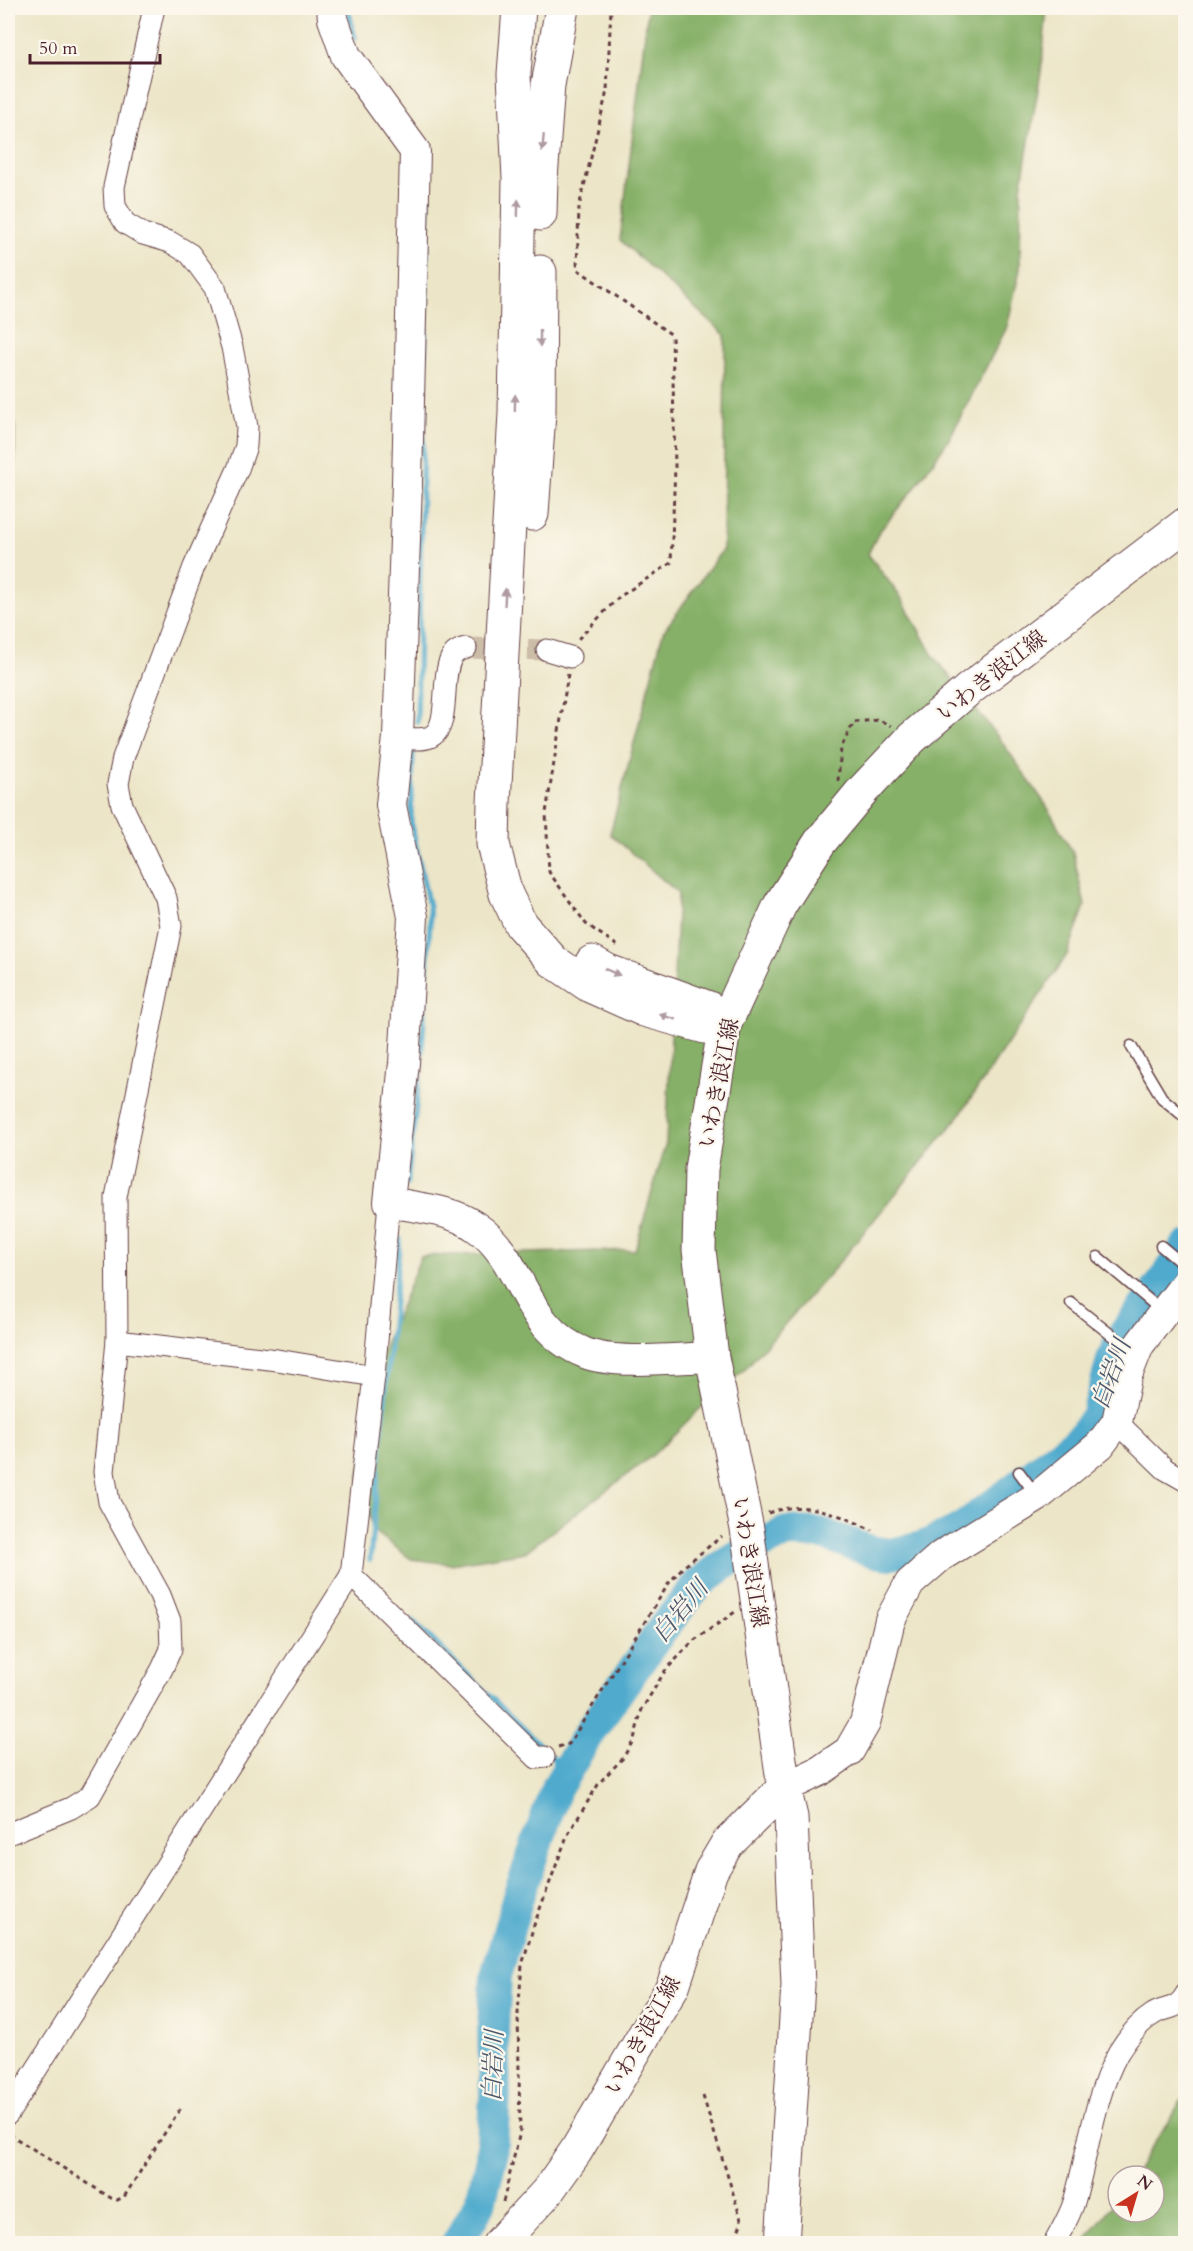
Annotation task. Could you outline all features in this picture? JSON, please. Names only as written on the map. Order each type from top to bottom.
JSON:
[{"type":"main road","points":[[496,8],[514,74]]},
{"type":"main road","points":[[519,8],[514,74],[519,179],[515,413],[493,844],[506,894],[521,925],[553,961],[590,986],[644,1010],[705,1027],[725,1024]]},
{"type":"main road","points":[[535,8],[535,20],[548,85]]},
{"type":"main road","points":[[562,8],[548,85],[541,179],[539,413],[517,740],[509,803],[510,839],[522,887],[548,929],[575,953],[608,971],[710,1008],[725,1024]]},
{"type":"main road","name":"いわき浪江線","points":[[782,2244],[798,1985],[790,1817],[746,1526],[712,1357],[699,1250],[701,1169],[725,1024],[780,905],[820,842],[863,790],[912,738],[968,690],[1185,524]]},
{"type":"main road","name":"いわき浪江線","points":[[505,2238],[547,2192],[576,2151],[673,1986],[711,1871],[727,1844],[784,1788]]},
{"type":"street","points":[[8,1834],[71,1808],[90,1796],[171,1649],[170,1621],[160,1595],[109,1502],[104,1472],[117,1341],[116,1197],[171,926],[166,898],[122,805],[118,784],[123,758],[194,567],[238,469],[246,446],[247,427],[232,347],[215,288],[190,254],[170,242],[143,234],[125,223],[116,206],[114,187],[154,8]]},
{"type":"street","points":[[8,2114],[351,1575],[374,1376],[404,1063],[413,917],[391,805],[398,737],[415,151],[346,56],[333,19],[332,8]]},
{"type":"street","points":[[398,737],[422,739],[433,736],[440,726],[449,663],[454,654],[466,648]]},
{"type":"street","points":[[547,650],[570,657]]},
{"type":"street","points":[[389,1202],[453,1214],[489,1237],[502,1254],[536,1315],[566,1344],[605,1359],[712,1357]]},
{"type":"street","points":[[784,1788],[820,1771],[849,1751],[865,1723],[890,1620],[910,1583],[941,1556],[1100,1444],[1117,1422],[1126,1378],[1126,1347],[1139,1345],[1155,1306],[1185,1283]]},
{"type":"street","points":[[117,1341],[277,1360],[374,1376]]},
{"type":"street","points":[[1117,1422],[1165,1469],[1185,1481]]},
{"type":"street","points":[[351,1575],[537,1758],[548,1753]]},
{"type":"street","points":[[1054,2244],[1073,2205],[1105,2080],[1119,2052],[1152,2014],[1173,2008],[1185,1994]]},
{"type":"lane","points":[[1131,1046],[1162,1098],[1185,1118]]},
{"type":"lane","points":[[1161,1246],[1185,1267]]},
{"type":"lane","points":[[1098,1257],[1155,1306]]},
{"type":"lane","points":[[1071,1303],[1126,1347]]},
{"type":"lane","points":[[1019,1472],[1034,1492]]},
{"type":"path","points":[[610,8],[607,91],[579,207],[577,269],[672,335],[675,467],[671,563],[619,597],[579,637],[570,657],[546,813],[549,872],[586,924],[622,949]]},
{"type":"path","points":[[838,791],[841,748],[854,722],[879,720],[912,738]]},
{"type":"path","points":[[548,1753],[569,1744],[669,1583],[682,1568],[723,1535],[776,1510],[804,1507],[833,1512],[872,1530]]},
{"type":"path","points":[[505,2238],[500,2212],[520,2132],[518,2013],[522,1965],[534,1925],[567,1836],[599,1783],[623,1758],[634,1739],[642,1708],[665,1671],[693,1641],[756,1596]]},
{"type":"path","points":[[703,2096],[741,2219],[733,2244]]},
{"type":"path","points":[[8,2133],[117,2200],[124,2197],[180,2109]]},
{"type":"green space","points":[[648,8],[1047,8],[1041,72],[1021,188],[1020,269],[1007,327],[949,439],[913,490],[879,532],[868,554],[902,599],[932,654],[1002,742],[1046,805],[1073,853],[1085,906],[1067,955],[957,1119],[833,1270],[744,1370],[715,1394],[653,1455],[525,1552],[451,1564],[411,1559],[373,1530],[359,1476],[382,1352],[421,1256],[635,1250],[666,1143],[678,893],[610,834],[663,632],[723,549],[725,335],[620,240]]},
{"type":"green space","points":[[8,397],[15,427],[15,462],[8,476]]},
{"type":"green space","points":[[1185,2095],[1185,2243],[1083,2243],[1106,2213],[1106,2224],[1166,2224],[1166,2164],[1141,2164]]},
{"type":"waterway","points":[[348,8],[355,38]]},
{"type":"waterway","points":[[417,722],[429,154]]},
{"type":"waterway","points":[[407,1184],[421,1065],[430,923],[429,907],[411,822],[413,752]]},
{"type":"waterway","points":[[370,1560],[400,1239]]},
{"type":"waterway","name":"白岩川","points":[[457,2244],[480,2204],[491,2159],[495,2095],[493,2027],[496,1976],[518,1897],[556,1789],[590,1731],[663,1628],[698,1584],[730,1560],[786,1532],[820,1533],[874,1552],[891,1554],[923,1547],[961,1529],[1082,1437],[1097,1415],[1113,1357],[1123,1335],[1186,1247]]},
{"type":"waterway","points":[[412,1620],[554,1759],[556,1789]]},
{"type":"tunnel","points":[[466,648],[547,650]]}]
